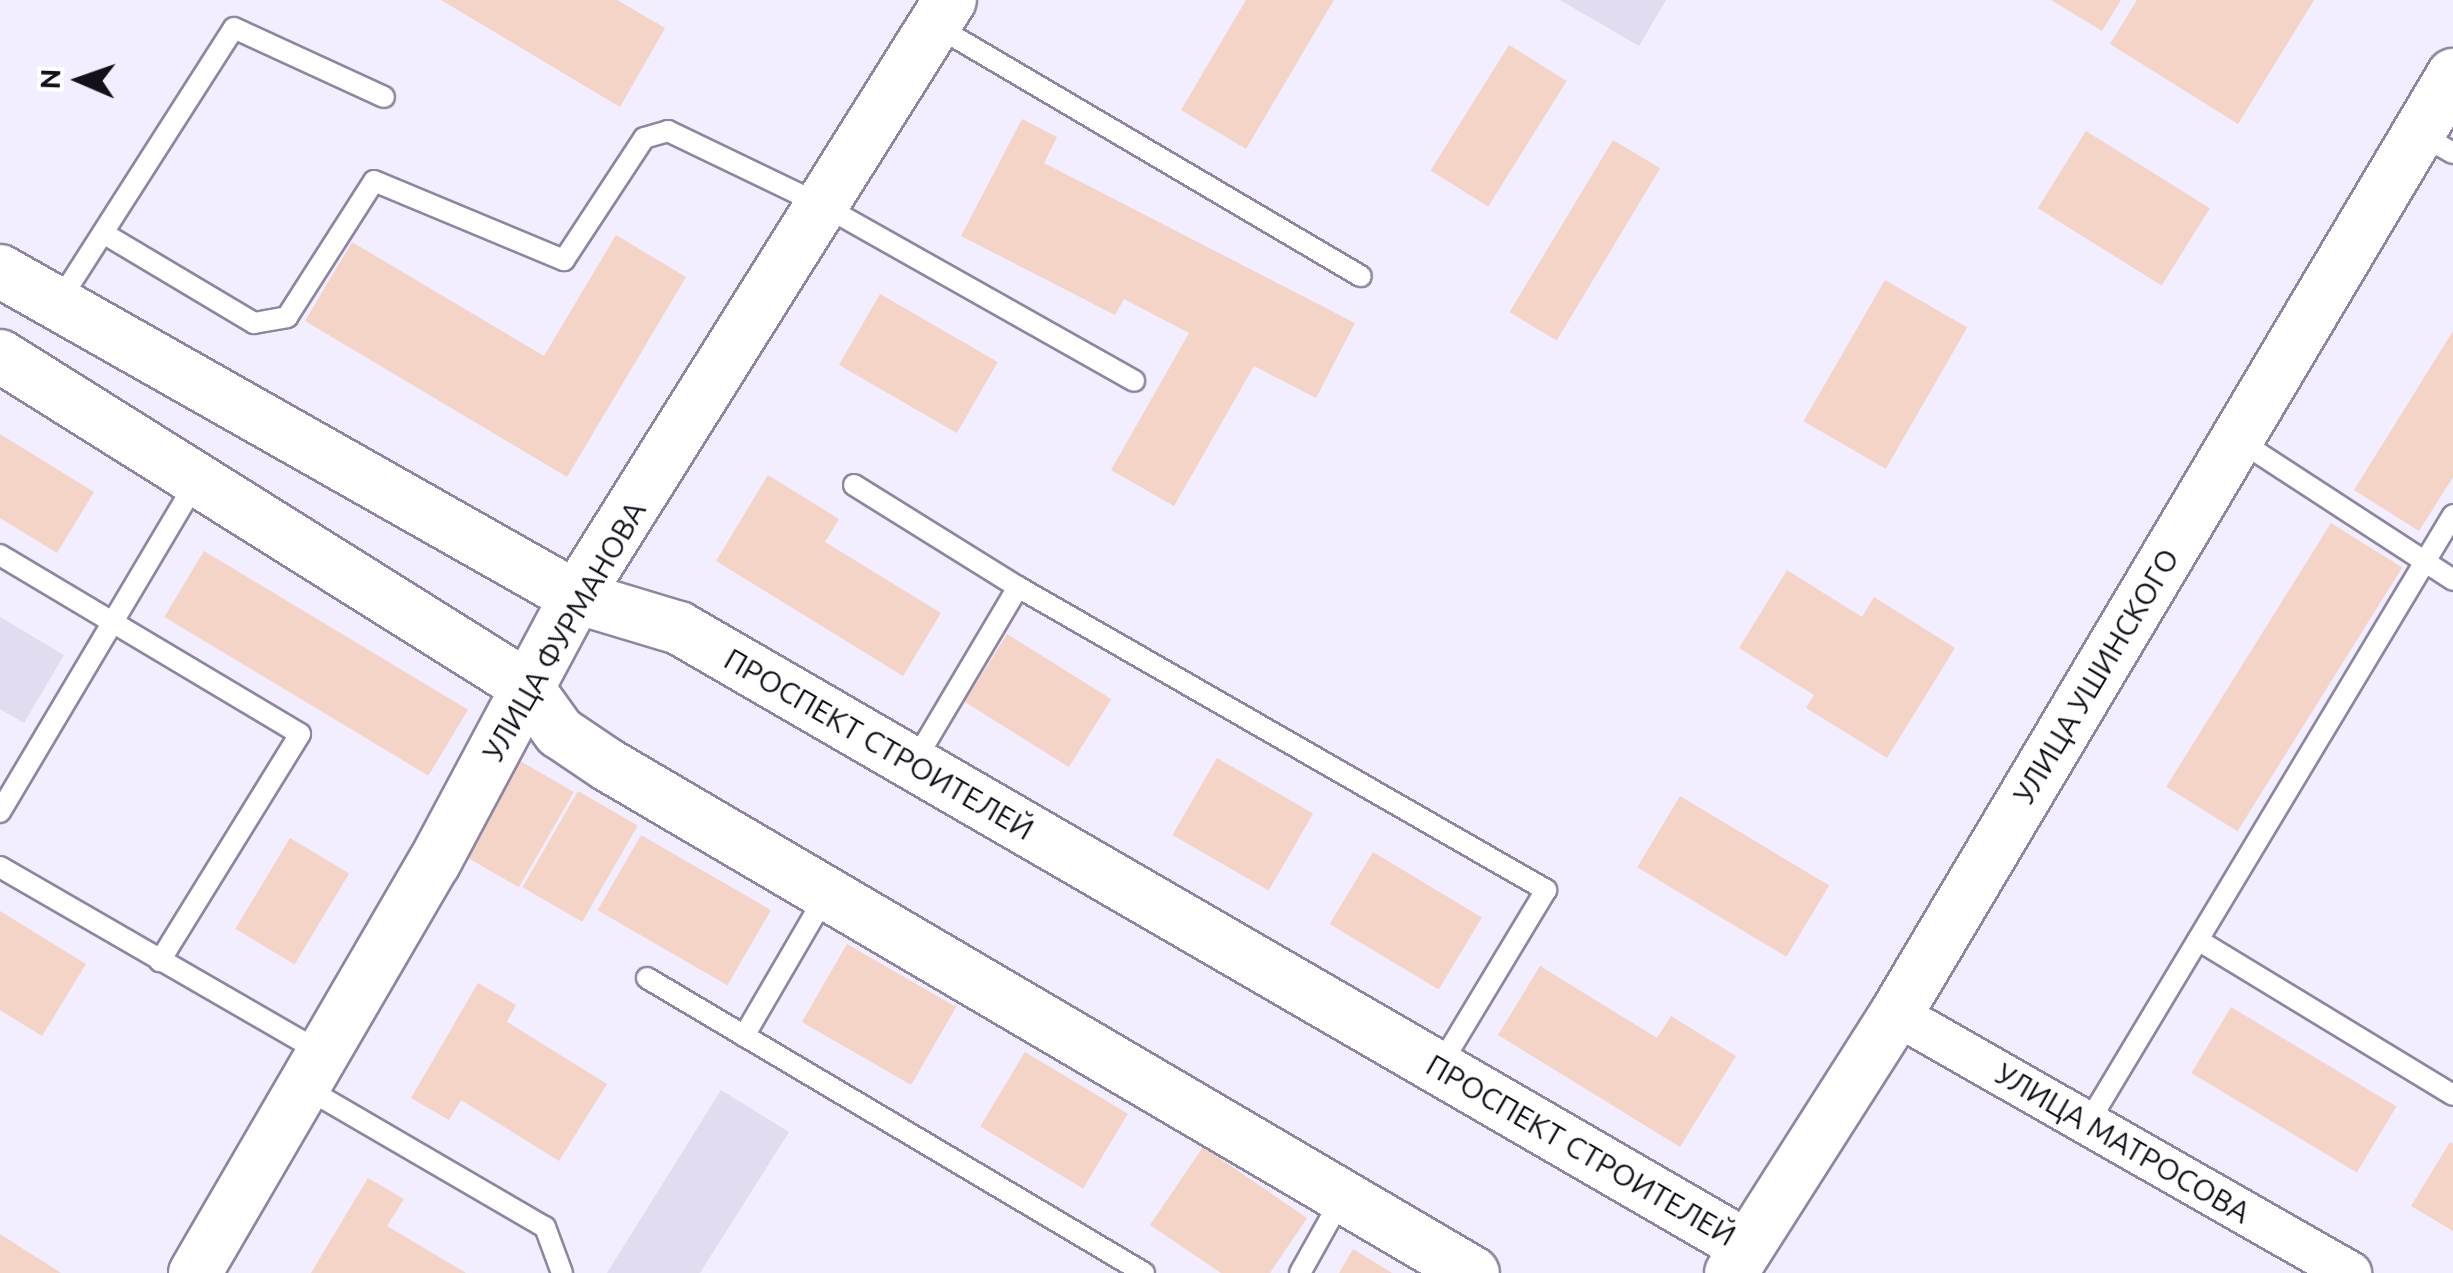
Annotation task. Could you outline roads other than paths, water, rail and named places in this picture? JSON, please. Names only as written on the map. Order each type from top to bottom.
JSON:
[{"type":"street","name":"УЛИЦА ФУРМАНОВА","points":[[196,1273],[434,863],[576,597],[942,12]]},
{"type":"street","name":"УЛИЦА УШИНСКОГО","points":[[1738,1259],[1896,1014],[2236,439],[2436,143],[2453,75]]},
{"type":"street","name":"ПРОСПЕКТ СТРОИТЕЛЕЙ","points":[[0,271],[576,597],[678,628],[1438,1068],[1738,1259]]},
{"type":"street","points":[[0,356],[200,476],[526,686],[559,732],[1473,1273]]},
{"type":"street","name":"УЛИЦА МАТРОСОВА","points":[[1896,1014],[2350,1273]]},
{"type":"lane","points":[[942,12],[1362,276]]},
{"type":"lane","points":[[56,304],[234,28],[384,97]]},
{"type":"lane","points":[[103,233],[254,322],[286,317],[374,181],[564,260],[644,138],[668,130],[824,206],[1134,381]]},
{"type":"lane","points":[[2236,439],[2453,580]]},
{"type":"lane","points":[[0,812],[200,476]]},
{"type":"lane","points":[[854,485],[1018,588],[1546,890],[1438,1068]]},
{"type":"lane","points":[[2088,1123],[2453,516]]},
{"type":"lane","points":[[0,555],[300,734],[160,961]]},
{"type":"lane","points":[[913,764],[1018,588]]},
{"type":"lane","points":[[0,867],[160,961],[545,1227],[562,1273]]},
{"type":"lane","points":[[744,1036],[827,892]]},
{"type":"lane","points":[[2198,940],[2453,1095]]},
{"type":"lane","points":[[647,978],[1144,1273]]},
{"type":"lane","points":[[1300,1273],[1344,1196]]}]
